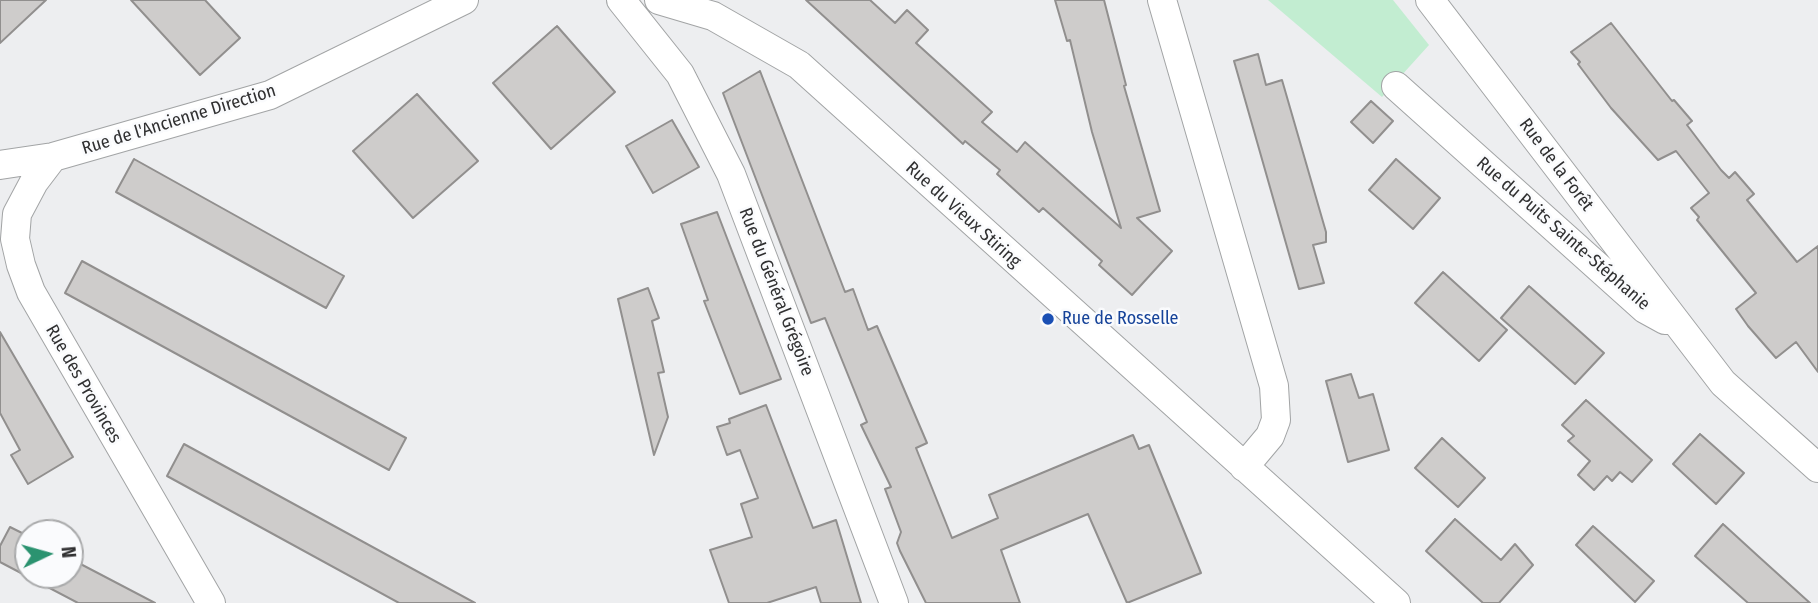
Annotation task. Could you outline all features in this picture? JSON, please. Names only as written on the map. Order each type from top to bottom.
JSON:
[{"type":"street","name":"Rue de l'Ancienne Direction","points":[[0,166],[53,157],[270,96],[464,0]]},
{"type":"street","name":"Rue du Général Grégoire","points":[[621,0],[680,74],[732,174],[894,603]]},
{"type":"street","name":"Rue du Vieux Stiring","points":[[659,0],[713,16],[799,65],[1244,467]]},
{"type":"street","points":[[1162,0],[1274,386],[1276,420],[1270,436],[1244,467],[1396,603]]},
{"type":"street","name":"Rue de la Forêt","points":[[1430,0],[1682,330]]},
{"type":"street","name":"Rue du Puits Sainte-Stéphanie","points":[[1396,86],[1645,309],[1682,330],[1723,383],[1818,468]]},
{"type":"street","name":"Rue des Provinces","points":[[53,157],[34,182],[18,214],[15,239],[20,265],[31,292],[211,603]]},
{"type":"green space","points":[[1268,0],[1393,0],[1429,45],[1382,97]]},
{"type":"building","points":[[0,0],[46,0],[0,43]]},
{"type":"building","points":[[131,0],[205,0],[240,38],[200,75]]},
{"type":"building","points":[[806,0],[870,0],[895,23],[907,10],[928,30],[916,43],[992,112],[982,122],[1017,152],[1025,142],[1121,228],[1092,132],[1070,40],[1067,41],[1055,0],[1104,0],[1126,85],[1124,86],[1160,211],[1137,218],[1172,251],[1132,295],[1099,265],[1102,261],[1043,208],[1039,212],[997,174],[1000,170],[965,141],[963,144]]},
{"type":"building","points":[[1611,23],[1672,101],[1674,100],[1692,121],[1687,125],[1721,170],[1729,178],[1735,172],[1754,194],[1747,200],[1797,262],[1818,246],[1818,372],[1796,342],[1776,358],[1748,326],[1736,309],[1756,293],[1697,220],[1699,217],[1691,208],[1709,193],[1676,151],[1658,160],[1611,108],[1578,64],[1580,62],[1571,52]]},
{"type":"building","points":[[557,26],[615,92],[551,149],[493,83]]},
{"type":"building","points":[[1258,54],[1266,85],[1282,80],[1326,232],[1326,242],[1313,245],[1324,283],[1299,289],[1234,61]]},
{"type":"building","points":[[760,71],[845,292],[853,289],[868,330],[877,326],[927,443],[916,448],[952,538],[998,518],[989,495],[1133,435],[1139,449],[1149,445],[1201,573],[1127,603],[1088,514],[1001,550],[1020,603],[926,603],[897,543],[901,532],[885,489],[891,487],[861,425],[867,422],[825,318],[811,323],[723,93]]},
{"type":"building","points":[[417,94],[478,161],[413,218],[353,151]]},
{"type":"building","points":[[1371,101],[1393,121],[1373,143],[1351,122]]},
{"type":"building","points":[[672,120],[699,167],[653,193],[626,146]]},
{"type":"building","points":[[134,159],[344,276],[326,308],[116,192]]},
{"type":"building","points":[[1396,159],[1440,198],[1413,229],[1369,190]]},
{"type":"building","points":[[717,212],[781,379],[740,394],[704,301],[708,300],[681,224]]},
{"type":"building","points":[[82,261],[406,438],[389,470],[65,293]]},
{"type":"building","points":[[1443,272],[1507,330],[1479,361],[1415,303]]},
{"type":"building","points":[[1529,286],[1604,353],[1575,384],[1501,318]]},
{"type":"building","points":[[648,288],[659,318],[652,321],[664,372],[658,373],[668,417],[654,455],[618,299]]},
{"type":"building","points":[[0,332],[73,457],[28,484],[11,455],[20,450],[0,413]]},
{"type":"building","points":[[1351,374],[1359,398],[1373,394],[1389,450],[1348,462],[1326,381]]},
{"type":"building","points":[[1586,400],[1652,460],[1632,482],[1620,472],[1612,481],[1607,476],[1594,490],[1578,475],[1590,461],[1568,441],[1574,436],[1562,425]]},
{"type":"building","points":[[766,405],[813,528],[836,520],[861,603],[821,603],[816,587],[767,603],[729,603],[710,550],[752,537],[741,504],[758,498],[740,450],[727,455],[717,427],[730,423],[729,419]]},
{"type":"building","points":[[1700,434],[1744,473],[1716,504],[1673,464]]},
{"type":"building","points":[[1442,438],[1485,478],[1458,507],[1415,468]]},
{"type":"building","points":[[184,444],[475,603],[399,603],[167,476]]},
{"type":"building","points":[[1455,519],[1501,560],[1515,544],[1533,565],[1499,603],[1483,603],[1426,551]]},
{"type":"building","points":[[1723,524],[1810,603],[1748,603],[1695,556]]},
{"type":"building","points":[[1593,526],[1654,581],[1635,602],[1576,545]]},
{"type":"building","points":[[10,527],[14,529],[14,569],[0,562],[0,546]]},
{"type":"building","points":[[84,566],[155,603],[78,603],[51,589],[84,589]]},
{"type":"place","name":"Rue de Rosselle","points":[[1048,319]]}]
